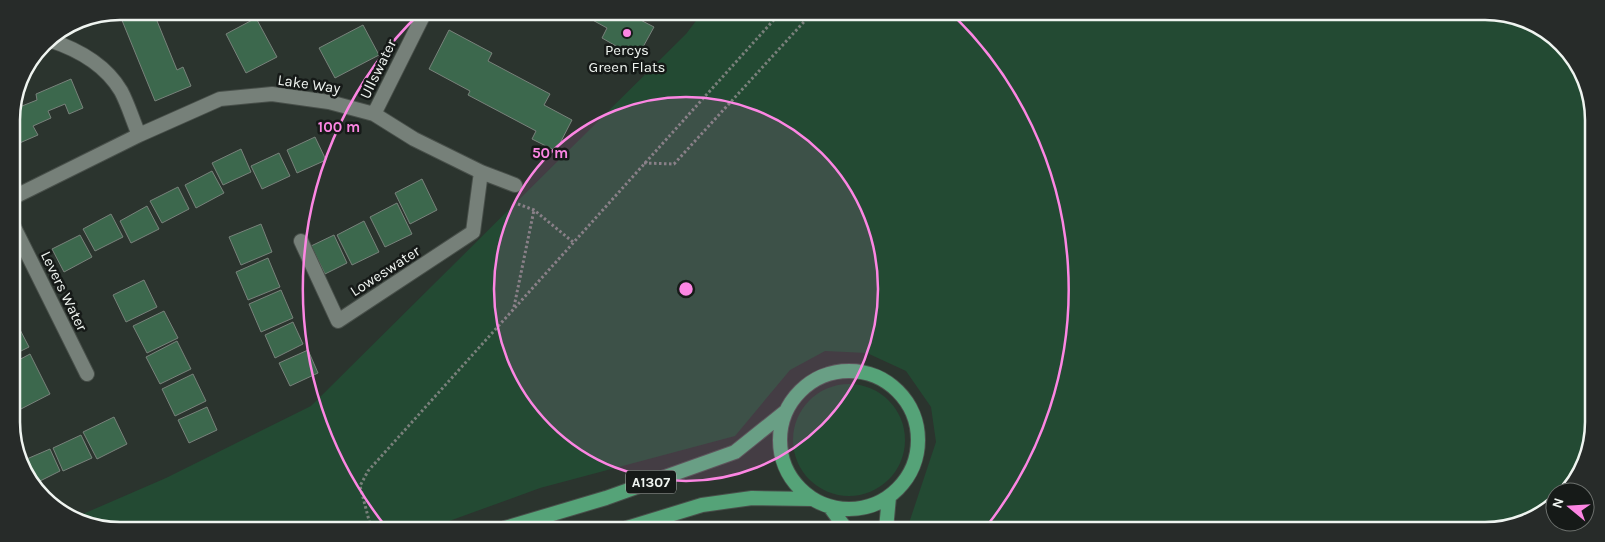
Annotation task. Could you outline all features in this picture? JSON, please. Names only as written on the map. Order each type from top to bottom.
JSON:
[{"type":"main road","points":[[838,371],[862,371],[883,379],[902,394],[914,414],[918,437],[916,460],[905,481],[888,497],[864,507],[850,509],[830,507],[813,499],[798,487],[786,470],[780,452],[780,432],[785,412],[798,393],[816,379],[838,371]]},
{"type":"main road","name":"A1307","points":[[525,522],[606,498],[735,452],[785,412]]},
{"type":"main road","points":[[886,522],[888,497]]},
{"type":"main road","name":"A1307","points":[[647,522],[702,505],[752,498],[813,499]]},
{"type":"main road","points":[[830,507],[841,522]]},
{"type":"street","name":"Ullswater","points":[[374,114],[420,20]]},
{"type":"street","points":[[57,42],[70,46],[99,65],[121,91],[139,135]]},
{"type":"street","name":"Lake Way","points":[[20,194],[139,135],[220,100],[272,94],[329,102],[374,114],[414,139],[481,172],[515,185]]},
{"type":"street","name":"Loweswater","points":[[301,241],[338,321],[473,232],[481,172]]},
{"type":"street","name":"Levers Water","points":[[20,239],[87,374]]},
{"type":"path","points":[[369,522],[360,486],[368,470],[774,20]]},
{"type":"path","points":[[643,164],[674,164],[806,20]]},
{"type":"path","points":[[515,185],[514,203],[534,210],[573,242]]},
{"type":"path","points":[[514,307],[534,210]]},
{"type":"green space","points":[[697,20],[1498,21],[1511,23],[1535,33],[1551,45],[1568,65],[1580,88],[1585,120],[1584,435],[1582,448],[1572,472],[1565,482],[1545,482],[1545,502],[1535,509],[1517,517],[1491,522],[909,522],[936,442],[931,407],[906,371],[867,353],[825,351],[790,370],[735,436],[540,488],[446,522],[120,522],[94,519],[82,514],[166,478],[311,406],[686,34]]},
{"type":"green space","points":[[849,384],[870,388],[889,400],[901,419],[905,440],[901,461],[889,480],[870,492],[849,496],[828,492],[809,480],[797,461],[793,440],[797,419],[809,400],[828,388]]},
{"type":"building","points":[[122,20],[157,20],[177,70],[183,67],[191,86],[155,101]]},
{"type":"building","points":[[252,20],[257,20],[277,57],[246,73],[226,34]]},
{"type":"building","name":"Percys Green Flats","points":[[592,20],[640,20],[654,27],[637,58],[602,38],[607,28]]},
{"type":"building","points":[[363,25],[379,55],[335,78],[319,48]]},
{"type":"building","points":[[449,30],[492,53],[488,61],[550,94],[544,105],[572,120],[556,151],[532,139],[536,131],[468,95],[470,91],[429,69]]},
{"type":"building","points":[[71,79],[83,108],[69,114],[65,104],[48,111],[51,118],[33,126],[38,135],[20,143],[21,106],[37,100],[36,94]]},
{"type":"building","points":[[315,137],[326,160],[297,173],[287,150]]},
{"type":"building","points":[[241,149],[251,172],[223,185],[212,163]]},
{"type":"building","points":[[279,153],[290,176],[262,189],[251,166]]},
{"type":"building","points":[[212,171],[224,193],[196,208],[185,185]]},
{"type":"building","points":[[422,179],[437,210],[410,224],[395,193]]},
{"type":"building","points":[[178,187],[189,209],[162,223],[150,201]]},
{"type":"building","points":[[397,203],[412,234],[385,247],[370,217]]},
{"type":"building","points":[[147,206],[159,229],[131,243],[120,221]]},
{"type":"building","points":[[111,214],[123,237],[95,251],[83,229]]},
{"type":"building","points":[[364,221],[379,252],[352,265],[337,235]]},
{"type":"building","points":[[261,224],[272,252],[241,265],[229,237]]},
{"type":"building","points":[[80,235],[92,257],[64,272],[52,249]]},
{"type":"building","points":[[334,235],[347,263],[325,274],[311,246]]},
{"type":"building","points":[[268,258],[280,287],[248,300],[236,272]]},
{"type":"building","points":[[144,280],[157,307],[126,322],[113,295]]},
{"type":"building","points":[[281,290],[293,318],[261,332],[249,304]]},
{"type":"building","points":[[164,311],[178,338],[147,353],[133,326]]},
{"type":"building","points":[[293,322],[303,344],[275,358],[265,335]]},
{"type":"building","points":[[20,330],[29,347],[20,352]]},
{"type":"building","points":[[177,341],[191,369],[160,384],[146,357]]},
{"type":"building","points":[[308,350],[318,373],[290,386],[279,363]]},
{"type":"building","points":[[30,354],[50,394],[20,409],[20,359]]},
{"type":"building","points":[[193,374],[206,401],[175,416],[162,389]]},
{"type":"building","points":[[207,407],[217,430],[189,443],[178,420]]},
{"type":"building","points":[[114,417],[127,444],[97,459],[83,432]]},
{"type":"building","points":[[81,435],[92,458],[63,471],[53,448]]},
{"type":"building","points":[[50,449],[60,471],[40,481],[27,459]]},
{"type":"place","name":"Percys Green Flats","points":[[627,33]]}]
